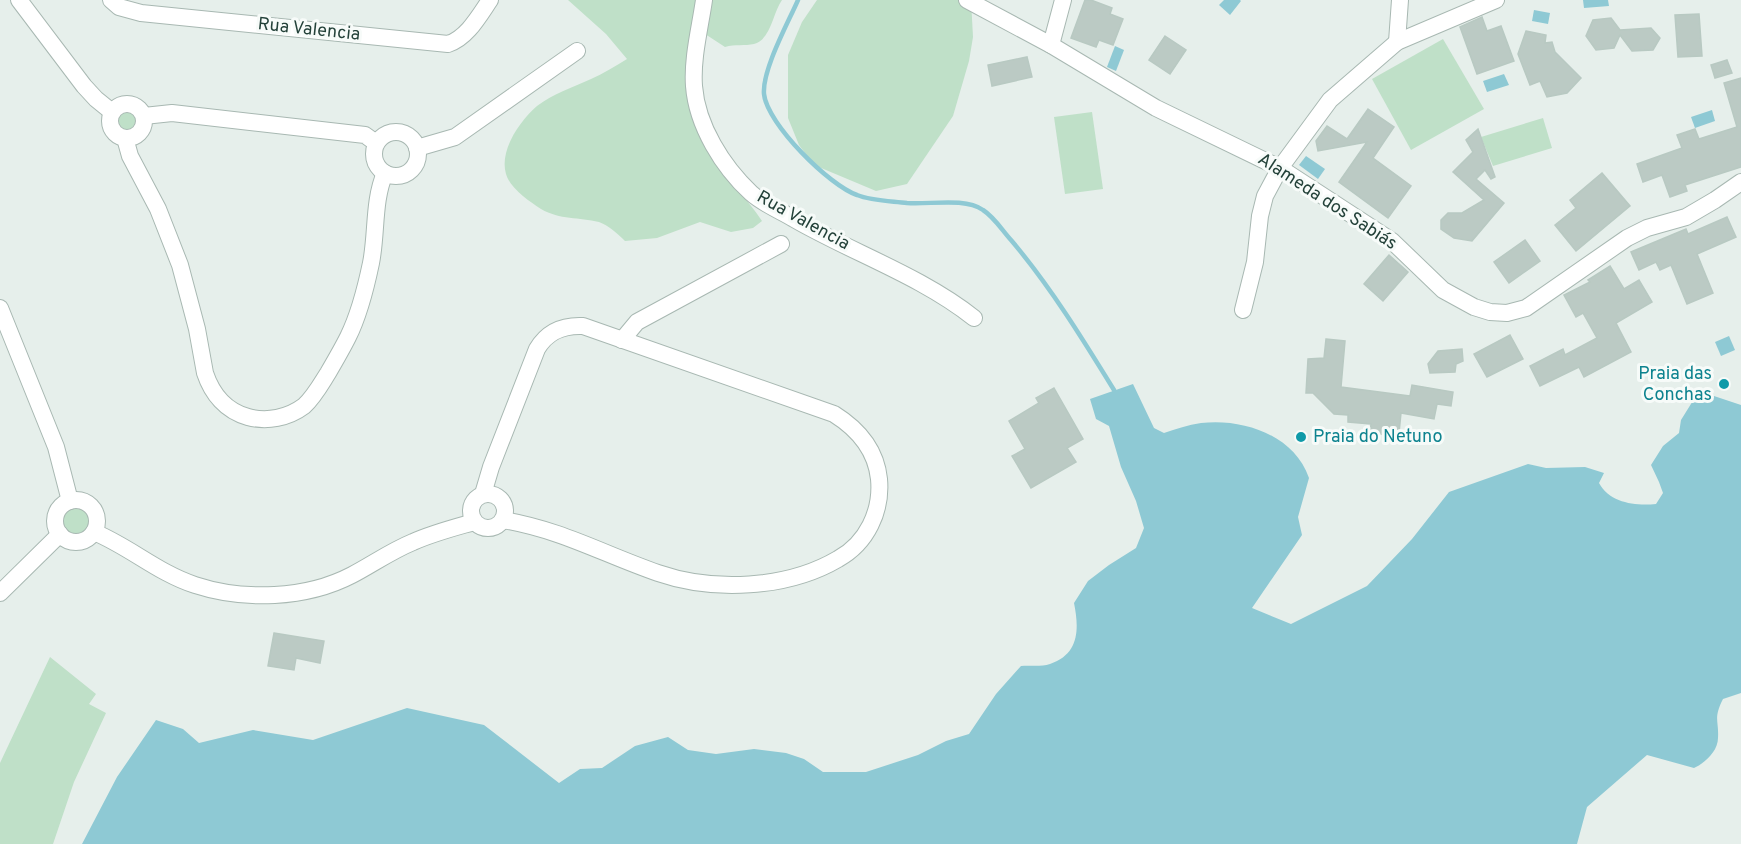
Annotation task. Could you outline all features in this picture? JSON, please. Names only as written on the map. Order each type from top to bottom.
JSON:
[{"type":"street","points":[[19,0],[84,86],[112,112]]},
{"type":"street","name":"Rua Valencia","points":[[111,0],[119,7],[141,14],[448,44],[457,42],[463,36],[490,0]]},
{"type":"street","name":"Rua Valencia","points":[[704,0],[695,60],[694,87],[702,121],[717,152],[731,171],[753,195],[815,230],[953,301],[974,318]]},
{"type":"street","name":"Alameda dos Sabiás","points":[[967,0],[1051,45],[1156,108],[1280,168],[1392,241],[1443,290],[1474,307],[1490,312],[1507,313],[1526,308],[1627,238],[1647,228],[1686,217],[1741,182]]},
{"type":"street","points":[[1051,45],[1063,0]]},
{"type":"street","points":[[1397,42],[1400,0]]},
{"type":"street","points":[[1243,310],[1255,262],[1260,216],[1265,196],[1280,168],[1330,100],[1397,42],[1496,0]]},
{"type":"street","points":[[417,148],[455,137],[577,51]]},
{"type":"street","points":[[129,103],[136,105],[144,116],[142,129],[138,135],[125,138],[113,131],[110,119],[116,107],[129,103]]},
{"type":"street","points":[[144,116],[172,113],[354,133],[365,135],[376,143]]},
{"type":"street","points":[[390,132],[406,135],[413,140],[417,148],[418,157],[415,165],[402,175],[393,176],[385,173],[374,160],[376,143],[390,132]]},
{"type":"street","points":[[125,138],[130,156],[162,218],[180,265],[190,297],[209,384],[223,403],[232,410],[253,418],[275,419],[304,406],[318,390],[349,336],[371,261],[379,190],[385,173]]},
{"type":"street","points":[[622,339],[637,322],[782,244]]},
{"type":"street","points":[[0,308],[56,447],[70,501]]},
{"type":"street","points":[[483,494],[490,494],[502,501],[506,513],[499,525],[486,529],[474,522],[471,516],[472,503],[483,494],[491,467],[541,342],[553,332],[575,325],[622,339],[834,414],[855,430],[871,451],[879,476],[880,489],[876,514],[863,538],[844,556],[813,571],[771,582],[726,585],[692,581],[658,573],[545,528],[503,520]]},
{"type":"street","points":[[70,501],[87,503],[96,515],[97,524],[94,531],[89,538],[82,541],[74,542],[66,539],[56,527],[55,518],[58,511],[63,504],[70,501]]},
{"type":"street","points":[[94,531],[118,542],[154,567],[195,585],[234,593],[265,595],[295,592],[333,582],[352,575],[371,562],[413,541],[474,522]]},
{"type":"street","points":[[0,593],[60,534]]},
{"type":"green space","points":[[568,0],[696,0],[687,83],[693,121],[713,160],[762,221],[753,228],[731,232],[700,222],[657,238],[625,241],[609,227],[599,222],[548,213],[516,189],[506,174],[506,155],[512,137],[524,120],[537,106],[550,98],[600,75],[627,59],[606,34]]},
{"type":"green space","points":[[711,0],[782,0],[768,31],[760,41],[751,45],[725,47],[702,32],[712,7]]},
{"type":"green space","points":[[817,0],[971,0],[973,37],[969,61],[953,116],[907,184],[876,191],[814,165],[799,145],[788,118],[788,55],[802,22]]},
{"type":"green space","points":[[1443,39],[1484,109],[1411,150],[1372,79]]},
{"type":"green space","points":[[127,110],[135,113],[138,121],[135,129],[127,132],[119,129],[116,121],[119,113]]},
{"type":"green space","points":[[1092,112],[1103,189],[1065,194],[1054,117]]},
{"type":"green space","points":[[1543,118],[1552,148],[1493,166],[1481,137]]},
{"type":"green space","points":[[76,508],[85,512],[89,521],[85,530],[76,534],[67,530],[63,521],[67,512]]},
{"type":"green space","points":[[50,657],[96,694],[89,704],[106,713],[74,782],[53,844],[0,844],[0,763]]},
{"type":"water","points":[[1224,0],[1241,1],[1230,15],[1219,5]]},
{"type":"water","points":[[1583,0],[1608,0],[1609,6],[1584,8]]},
{"type":"water","points":[[1534,10],[1550,13],[1548,24],[1532,21]]},
{"type":"water","points":[[1115,46],[1124,50],[1116,71],[1107,67]]},
{"type":"water","points":[[1504,74],[1509,85],[1487,92],[1483,81]]},
{"type":"water","points":[[1712,110],[1715,121],[1695,128],[1691,117]]},
{"type":"water","points":[[1306,156],[1325,169],[1318,179],[1299,165]]},
{"type":"water","points":[[1729,336],[1735,350],[1721,356],[1715,342]]},
{"type":"water","points":[[1133,384],[1154,428],[1164,433],[1201,423],[1233,423],[1265,432],[1279,440],[1302,463],[1309,478],[1298,517],[1302,535],[1252,608],[1291,624],[1367,586],[1412,539],[1449,492],[1528,464],[1546,468],[1585,467],[1604,473],[1599,483],[1616,499],[1632,504],[1656,504],[1663,493],[1651,465],[1663,446],[1679,433],[1681,420],[1699,391],[1741,405],[1741,693],[1723,699],[1717,715],[1718,738],[1713,752],[1694,768],[1647,755],[1587,807],[1577,844],[82,844],[117,777],[156,720],[183,729],[199,743],[253,730],[313,740],[407,708],[484,725],[559,783],[580,769],[602,768],[635,746],[668,737],[688,750],[716,754],[754,749],[786,753],[804,759],[823,772],[866,772],[918,755],[946,741],[969,734],[996,694],[1021,666],[1050,664],[1067,654],[1077,631],[1074,603],[1088,581],[1136,548],[1144,528],[1136,501],[1121,467],[1109,426],[1096,419],[1090,399]]},
{"type":"building","points":[[1085,0],[1112,8],[1110,14],[1123,19],[1113,45],[1099,40],[1096,47],[1071,38]]},
{"type":"building","points":[[1699,14],[1702,56],[1678,57],[1675,15]]},
{"type":"building","points":[[1482,17],[1487,31],[1501,26],[1514,61],[1477,74],[1460,27]]},
{"type":"building","points":[[1611,18],[1620,30],[1651,28],[1660,38],[1653,50],[1632,51],[1620,35],[1614,48],[1596,50],[1586,36],[1593,20]]},
{"type":"building","points":[[1526,31],[1546,35],[1545,43],[1552,42],[1555,52],[1581,78],[1567,93],[1547,97],[1540,81],[1530,85],[1518,54]]},
{"type":"building","points":[[1165,36],[1186,50],[1170,74],[1149,60]]},
{"type":"building","points":[[1027,57],[1032,77],[992,86],[988,65]]},
{"type":"building","points":[[1727,60],[1732,73],[1715,78],[1711,65]]},
{"type":"building","points":[[1741,78],[1741,167],[1685,185],[1687,191],[1670,197],[1662,175],[1643,182],[1637,164],[1682,148],[1677,135],[1695,129],[1699,139],[1737,127],[1724,83]]},
{"type":"building","points":[[1368,109],[1394,127],[1373,158],[1411,186],[1388,218],[1339,182],[1367,142],[1318,151],[1316,141],[1327,126],[1347,139]]},
{"type":"building","points":[[1478,129],[1495,177],[1491,179],[1485,170],[1476,179],[1504,203],[1472,241],[1454,238],[1441,229],[1441,220],[1448,213],[1462,213],[1484,200],[1453,172],[1473,152],[1466,140]]},
{"type":"building","points":[[1602,173],[1630,206],[1576,251],[1555,225],[1576,208],[1570,200]]},
{"type":"building","points":[[1727,217],[1736,237],[1697,254],[1713,293],[1687,304],[1671,265],[1660,270],[1656,262],[1639,270],[1631,252],[1686,229],[1688,234]]},
{"type":"building","points":[[1525,240],[1540,261],[1509,283],[1494,262]]},
{"type":"building","points":[[1389,255],[1408,272],[1383,301],[1364,284]]},
{"type":"building","points":[[1610,266],[1624,289],[1639,280],[1652,302],[1616,323],[1631,352],[1584,377],[1579,367],[1540,386],[1530,366],[1563,349],[1565,355],[1597,338],[1583,313],[1576,317],[1564,295],[1590,282],[1588,280]]},
{"type":"building","points":[[1510,335],[1523,359],[1487,377],[1474,354]]},
{"type":"building","points":[[1326,339],[1345,341],[1341,387],[1410,396],[1412,385],[1453,392],[1451,406],[1437,404],[1434,419],[1401,413],[1399,433],[1389,431],[1389,435],[1370,433],[1371,424],[1348,422],[1348,415],[1334,414],[1313,393],[1306,393],[1308,359],[1324,358]]},
{"type":"building","points":[[1462,349],[1463,361],[1456,364],[1455,372],[1430,373],[1428,364],[1438,351]]},
{"type":"building","points":[[1054,388],[1083,439],[1067,448],[1076,462],[1031,488],[1012,456],[1025,449],[1009,421],[1039,403],[1036,398]]},
{"type":"building","points":[[274,633],[324,641],[320,663],[296,658],[294,670],[268,666]]},
{"type":"waterway","points":[[798,0],[771,60],[764,84],[768,107],[788,137],[816,167],[845,189],[857,195],[875,200],[907,203],[966,204],[987,213],[1052,294],[1114,390]]},
{"type":"place","name":"Praia das Conchas","points":[[1724,384]]},
{"type":"place","name":"Praia do Netuno","points":[[1301,437]]}]
